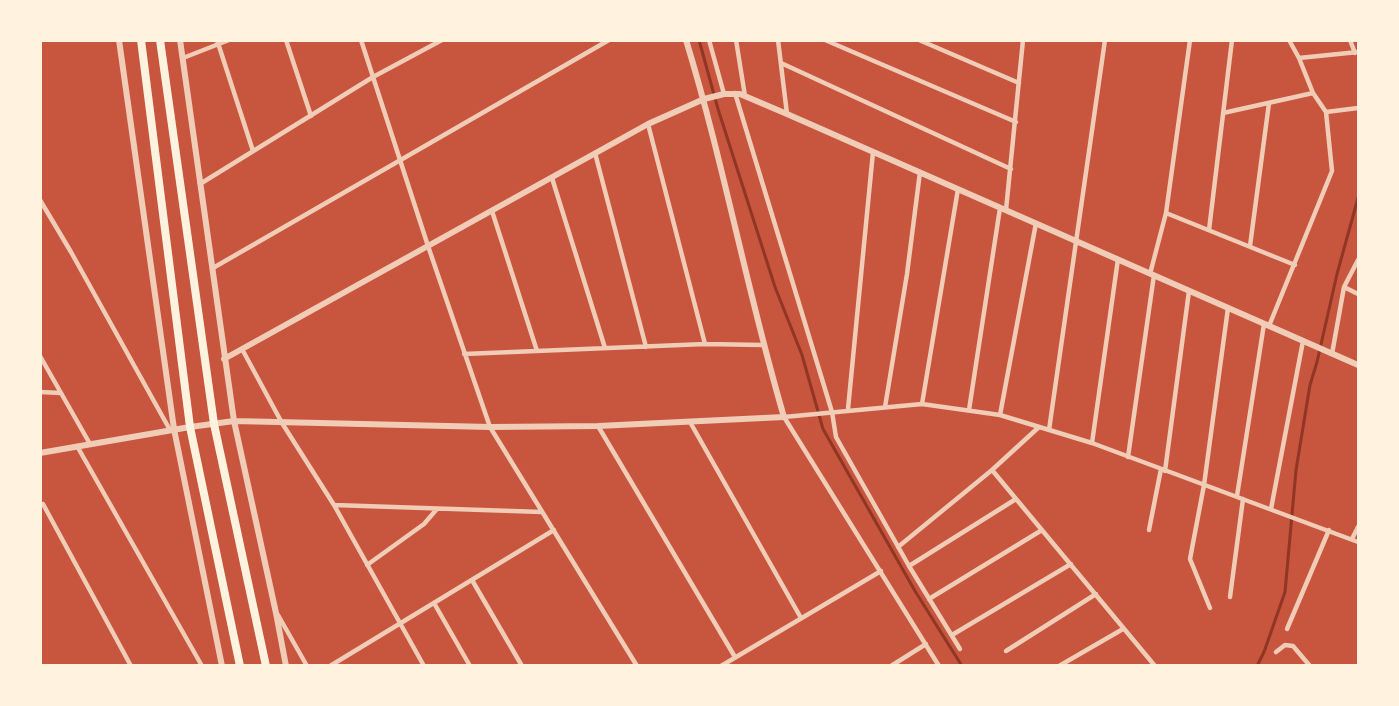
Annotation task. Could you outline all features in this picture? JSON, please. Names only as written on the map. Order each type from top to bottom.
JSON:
[{"type":"highway","points":[[141,40],[190,427],[240,666]]},
{"type":"highway","points":[[160,40],[214,424],[266,666]]},
{"type":"street","points":[[119,40],[172,430],[222,666]]},
{"type":"street","points":[[180,40],[234,421],[286,666]]},
{"type":"street","points":[[183,58],[229,40]]},
{"type":"street","points":[[286,40],[311,116]]},
{"type":"street","points":[[361,40],[490,427],[637,666]]},
{"type":"street","points":[[200,184],[373,77],[442,40]]},
{"type":"street","points":[[213,268],[609,40]]},
{"type":"street","points":[[686,40],[707,98],[763,345],[784,417],[939,666]]},
{"type":"street","points":[[709,40],[722,94]]},
{"type":"street","points":[[736,40],[745,96]]},
{"type":"street","points":[[778,40],[787,114]]},
{"type":"street","points":[[825,40],[1016,122]]},
{"type":"street","points":[[919,40],[1019,83]]},
{"type":"street","points":[[969,410],[1011,169],[1023,40]]},
{"type":"street","points":[[1049,430],[1105,40]]},
{"type":"street","points":[[1128,457],[1152,275],[1166,213],[1190,40]]},
{"type":"street","points":[[1209,230],[1232,40]]},
{"type":"street","points":[[1237,496],[1266,325],[1294,265],[1332,171],[1326,112],[1313,93],[1289,40]]},
{"type":"street","points":[[1299,58],[1357,52],[1350,40]]},
{"type":"street","points":[[217,43],[253,151]]},
{"type":"street","points":[[781,63],[1011,169]]},
{"type":"street","points":[[735,93],[832,412],[836,437],[909,566],[960,649]]},
{"type":"street","points":[[224,359],[648,124],[707,98],[735,93],[1359,365]]},
{"type":"street","points":[[1223,113],[1313,93]]},
{"type":"street","points":[[1250,246],[1269,103]]},
{"type":"street","points":[[1326,112],[1358,108]]},
{"type":"street","points":[[648,124],[705,344]]},
{"type":"street","points":[[848,409],[873,152]]},
{"type":"street","points":[[595,153],[646,346]]},
{"type":"street","points":[[885,407],[907,274],[920,172]]},
{"type":"street","points":[[552,177],[605,348]]},
{"type":"street","points":[[922,404],[958,189]]},
{"type":"street","points":[[40,201],[172,430]]},
{"type":"street","points":[[492,211],[537,351]]},
{"type":"street","points":[[1166,213],[1294,265]]},
{"type":"street","points":[[1000,415],[1036,223]]},
{"type":"street","points":[[1092,443],[1118,259]]},
{"type":"street","points":[[1330,353],[1344,288],[1359,260]]},
{"type":"street","points":[[1344,288],[1359,294]]},
{"type":"street","points":[[1149,530],[1163,470],[1189,291]]},
{"type":"street","points":[[1210,608],[1190,559],[1204,484],[1228,308]]},
{"type":"street","points":[[1271,508],[1306,342]]},
{"type":"street","points":[[464,354],[705,344],[763,345]]},
{"type":"street","points":[[242,349],[282,423],[334,505],[424,666]]},
{"type":"street","points":[[40,356],[90,444]]},
{"type":"street","points":[[40,392],[61,393]]},
{"type":"street","points":[[40,453],[234,421],[490,427],[598,426],[800,416],[848,409],[922,404],[1000,415],[1092,443],[1359,542]]},
{"type":"street","points":[[690,422],[801,618]]},
{"type":"street","points":[[598,426],[735,657]]},
{"type":"street","points":[[898,547],[992,470],[1039,427]]},
{"type":"street","points":[[77,446],[202,666]]},
{"type":"street","points":[[992,470],[1155,666]]},
{"type":"street","points":[[909,566],[1016,499]]},
{"type":"street","points":[[1230,597],[1243,499]]},
{"type":"street","points":[[43,504],[131,666]]},
{"type":"street","points":[[334,505],[542,512]]},
{"type":"street","points":[[367,565],[424,524],[436,510]]},
{"type":"street","points":[[1352,539],[1359,527]]},
{"type":"street","points":[[330,666],[554,530]]},
{"type":"street","points":[[929,599],[1042,530]]},
{"type":"street","points":[[1287,629],[1329,530]]},
{"type":"street","points":[[952,635],[1071,564]]},
{"type":"street","points":[[721,666],[881,571]]},
{"type":"street","points":[[472,580],[522,666]]},
{"type":"street","points":[[1006,651],[1096,594]]},
{"type":"street","points":[[434,603],[470,666]]},
{"type":"street","points":[[276,613],[306,665]]},
{"type":"street","points":[[1059,666],[1123,629]]},
{"type":"street","points":[[891,666],[926,644]]},
{"type":"street","points":[[1276,652],[1285,645],[1293,646],[1310,666]]},
{"type":"waterway","points":[[699,40],[718,109],[775,287],[802,355],[823,429],[915,591],[962,666]]},
{"type":"waterway","points":[[1257,666],[1285,592],[1296,470],[1310,385],[1358,198]]}]
